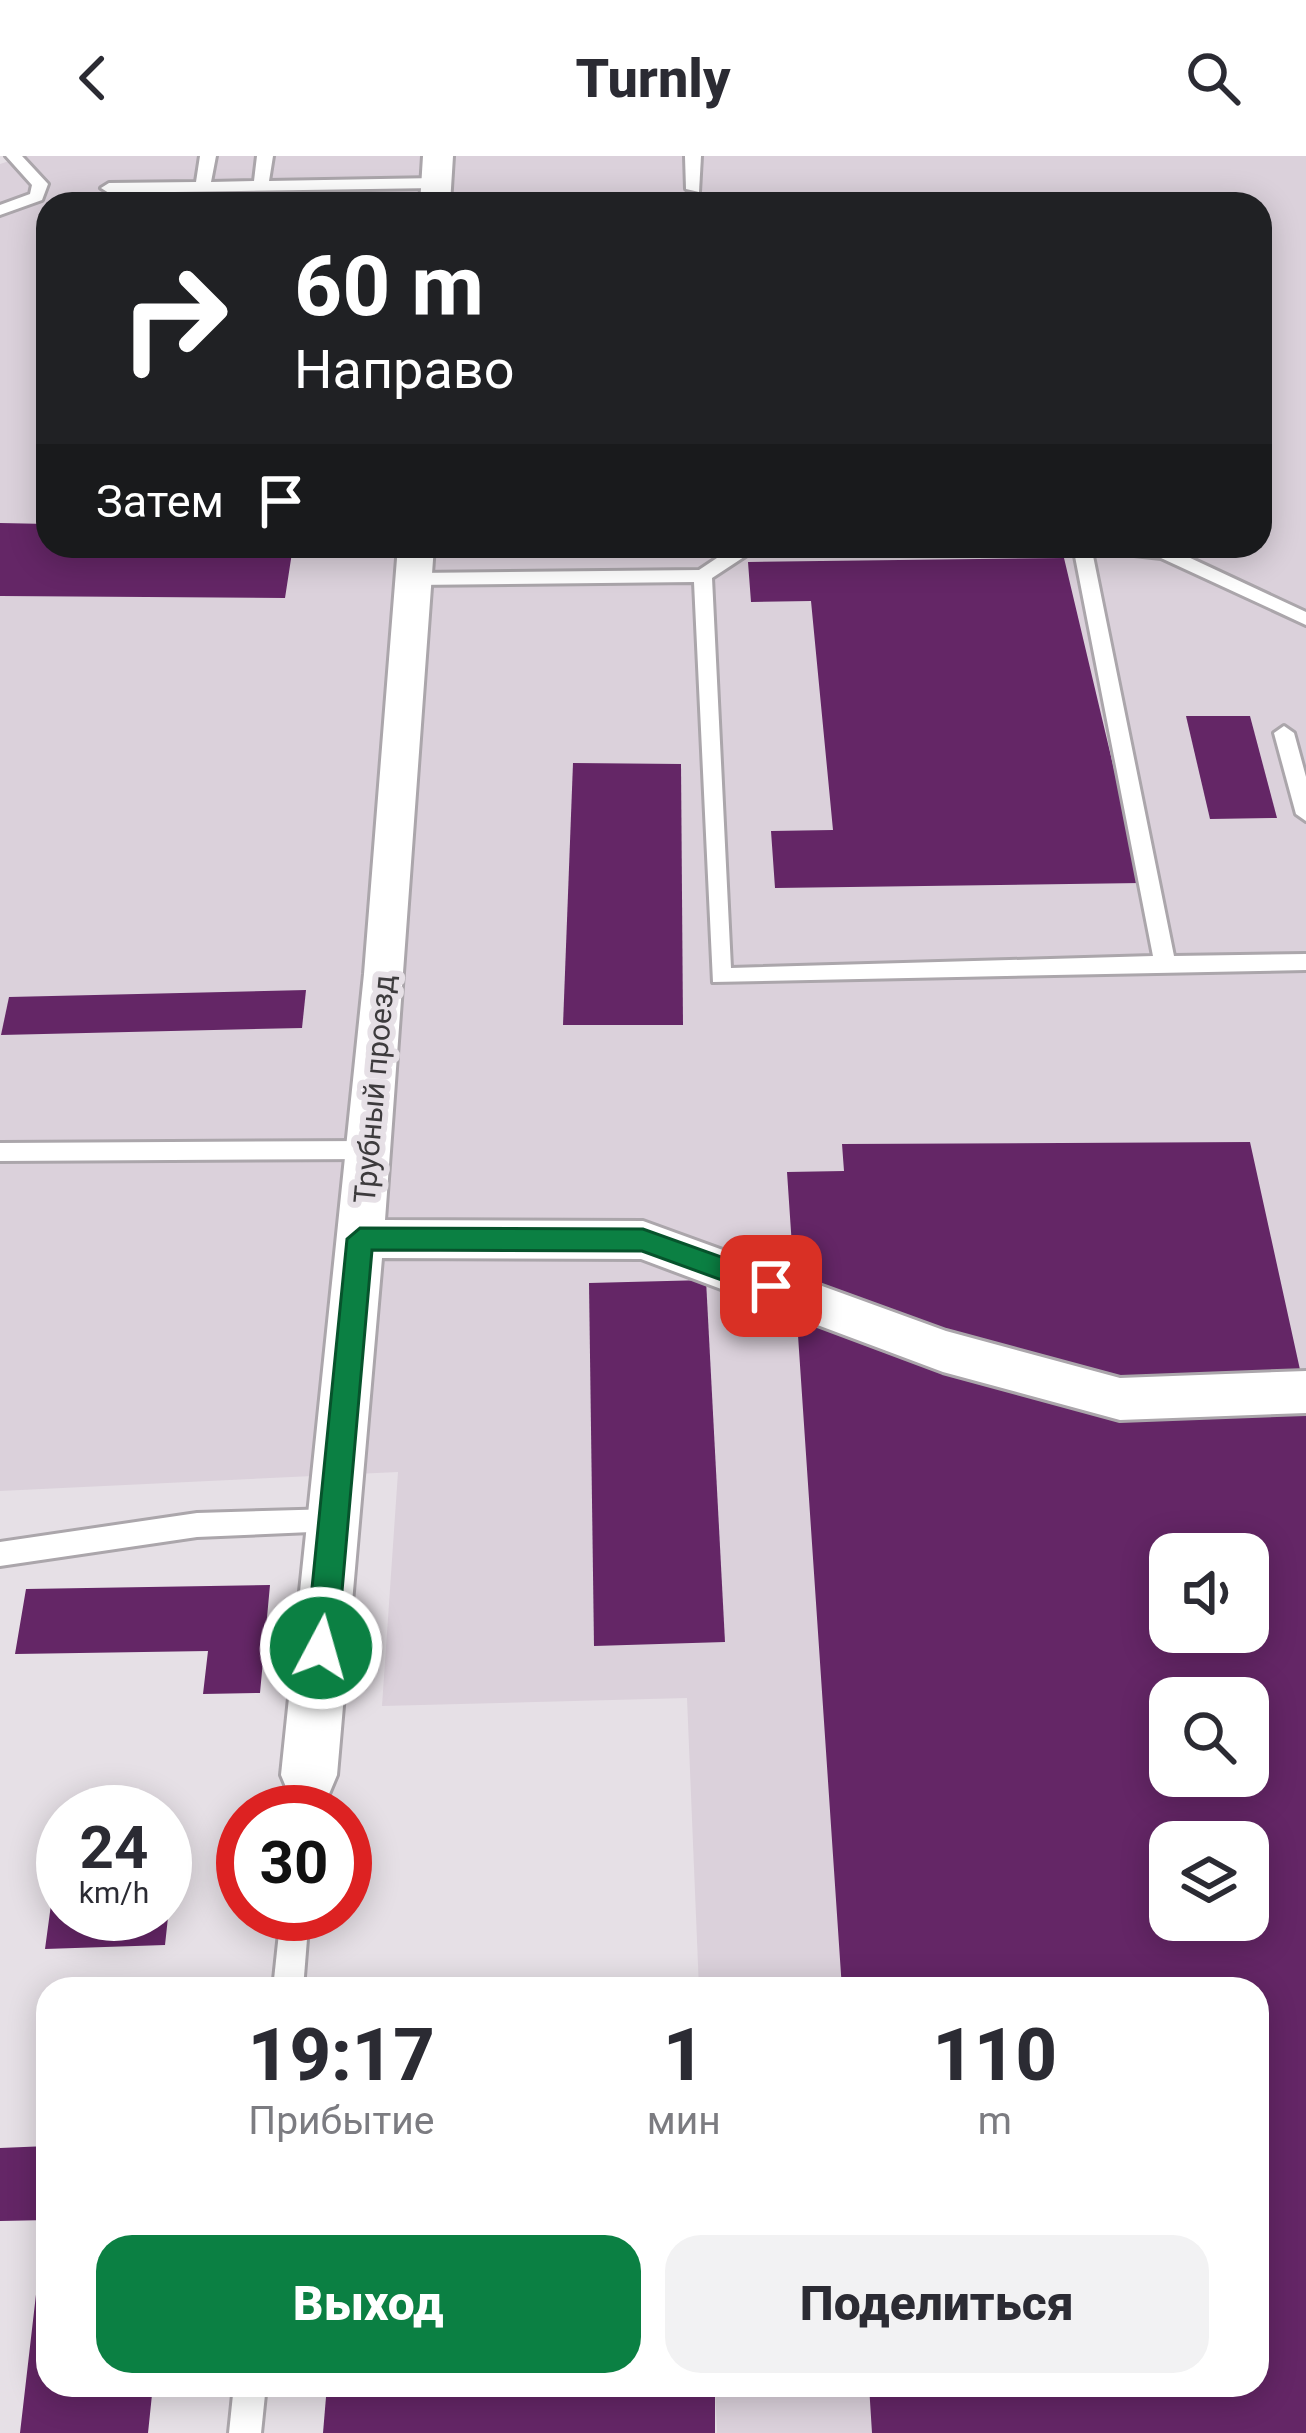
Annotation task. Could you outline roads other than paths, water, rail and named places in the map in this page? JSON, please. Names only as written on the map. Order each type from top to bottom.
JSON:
[{"type":"street","name":"Трубный проезд","points":[[308,1785],[368,1150],[415,562]]},
{"type":"street","points":[[360,1239],[643,1240],[943,1351],[1120,1399],[1306,1392]]},
{"type":"lane","points":[[14,156],[40,184],[38,192]]},
{"type":"lane","points":[[202,186],[208,156]]},
{"type":"lane","points":[[260,186],[266,156]]},
{"type":"lane","points":[[693,156],[694,189]]},
{"type":"lane","points":[[109,188],[436,181]]},
{"type":"lane","points":[[0,210],[36,197]]},
{"type":"lane","points":[[415,562],[704,576],[730,558]]},
{"type":"lane","points":[[1084,558],[1165,964]]},
{"type":"lane","points":[[1177,558],[1306,619]]},
{"type":"lane","points":[[704,576],[721,976],[1306,962]]},
{"type":"lane","points":[[1284,733],[1306,814]]},
{"type":"lane","points":[[0,1152],[368,1150]]},
{"type":"lane","points":[[0,1554],[197,1525],[334,1520]]},
{"type":"lane","points":[[289,1977],[293,1941]]},
{"type":"lane","points":[[245,2433],[249,2397]]}]
